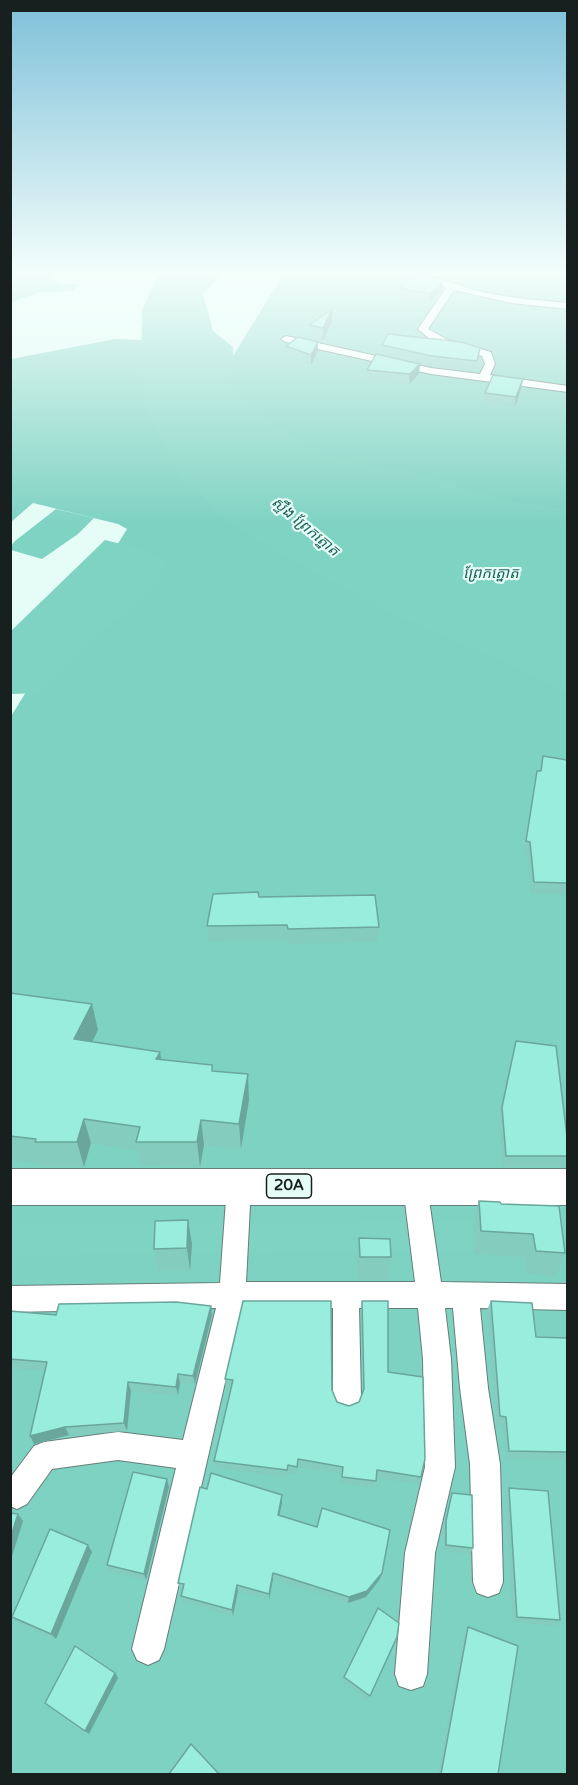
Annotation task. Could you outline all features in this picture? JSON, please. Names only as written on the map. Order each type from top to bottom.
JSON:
[{"type":"main road","name":"20A","points":[[10,1187],[238,1204],[415,1186],[567,1187]]},
{"type":"street","points":[[371,358],[483,378],[567,389]]},
{"type":"street","points":[[483,378],[490,364],[488,358]]},
{"type":"street","points":[[411,1674],[420,1553],[440,1467],[437,1359],[415,1186]]},
{"type":"street","points":[[148,1649],[233,1285],[238,1204]]},
{"type":"street","points":[[10,1299],[233,1285],[346,1295],[429,1283],[465,1295],[567,1297]]},
{"type":"street","points":[[346,1295],[347,1398]]},
{"type":"street","points":[[465,1295],[474,1388],[485,1464],[488,1582]]},
{"type":"street","points":[[16,1494],[44,1456],[118,1446],[194,1456]]},
{"type":"shaded area","points":[[144,358],[169,459],[231,358],[567,358],[567,1774],[11,1774],[10,718],[127,529],[118,524],[33,503],[11,522],[11,359]]},
{"type":"water","name":"ព្រែកត្នោត","points":[[141,358],[233,358],[228,378],[236,392],[304,446],[339,460],[413,472],[502,500],[567,510],[567,694],[522,670],[400,617],[287,558],[228,521],[171,467],[164,444],[144,404]]},
{"type":"water","points":[[56,509],[94,518],[78,534],[42,559],[11,550],[15,541]]},
{"type":"water","points":[[105,540],[137,548],[167,563],[157,584],[61,670],[41,693],[11,694],[11,631]]},
{"type":"building","points":[[374,358],[395,358],[420,364],[410,374],[367,370]]},
{"type":"building","points":[[453,358],[478,358],[477,361]]},
{"type":"building","points":[[493,375],[523,379],[516,397],[485,393]]},
{"type":"building","points":[[543,756],[567,760],[567,883],[534,882],[530,842],[526,841],[537,771],[541,771]]},
{"type":"building","points":[[258,892],[259,897],[375,895],[379,927],[288,929],[287,925],[207,926],[213,894]]},
{"type":"building","points":[[10,993],[92,1004],[74,1039],[160,1052],[156,1059],[212,1065],[212,1071],[248,1074],[239,1124],[201,1120],[197,1142],[136,1142],[140,1127],[84,1119],[77,1142],[35,1142],[36,1139],[10,1136]]},
{"type":"building","points":[[516,1041],[556,1046],[567,1137],[567,1156],[506,1156],[502,1107]]},
{"type":"building","points":[[479,1201],[559,1206],[565,1253],[536,1251],[533,1234],[481,1231]]},
{"type":"building","points":[[188,1220],[187,1248],[154,1249],[155,1221]]},
{"type":"building","points":[[359,1238],[390,1239],[391,1257],[360,1257]]},
{"type":"building","points":[[243,1301],[331,1301],[332,1390],[337,1402],[349,1406],[359,1402],[364,1389],[362,1301],[388,1301],[388,1372],[423,1377],[425,1459],[421,1477],[377,1470],[376,1481],[342,1477],[343,1467],[298,1459],[297,1467],[288,1465],[287,1470],[214,1461],[233,1380],[225,1379]]},
{"type":"building","points":[[491,1301],[532,1303],[536,1337],[567,1338],[567,1452],[509,1451],[506,1417],[500,1416]]},
{"type":"building","points":[[176,1302],[211,1306],[193,1376],[178,1374],[176,1387],[128,1382],[124,1423],[65,1427],[30,1436],[47,1362],[10,1359],[10,1311],[56,1315],[59,1304]]},
{"type":"building","points":[[133,1472],[167,1479],[144,1574],[107,1565]]},
{"type":"building","points":[[211,1473],[282,1495],[278,1515],[317,1527],[322,1508],[390,1530],[382,1573],[367,1591],[349,1597],[273,1573],[269,1594],[237,1585],[232,1610],[181,1596],[184,1584],[178,1583],[200,1487],[207,1489]]},
{"type":"building","points":[[509,1488],[548,1491],[560,1620],[517,1617]]},
{"type":"building","points":[[452,1493],[472,1495],[473,1548],[446,1545],[446,1521]]},
{"type":"building","points":[[10,1513],[18,1514],[10,1539]]},
{"type":"building","points":[[50,1529],[88,1545],[51,1634],[12,1617]]},
{"type":"building","points":[[378,1608],[399,1623],[397,1637],[370,1696],[344,1677]]},
{"type":"building","points":[[468,1627],[518,1646],[498,1774],[441,1774]]},
{"type":"building","points":[[75,1646],[115,1673],[85,1731],[45,1703]]},
{"type":"building","points":[[191,1744],[219,1774],[169,1774]]},
{"type":"waterway","points":[[10,1240],[568,1235]]},
{"type":"water label","name":"ស្ទឹង ព្រែកត្នោត","points":[[305,527]]}]
